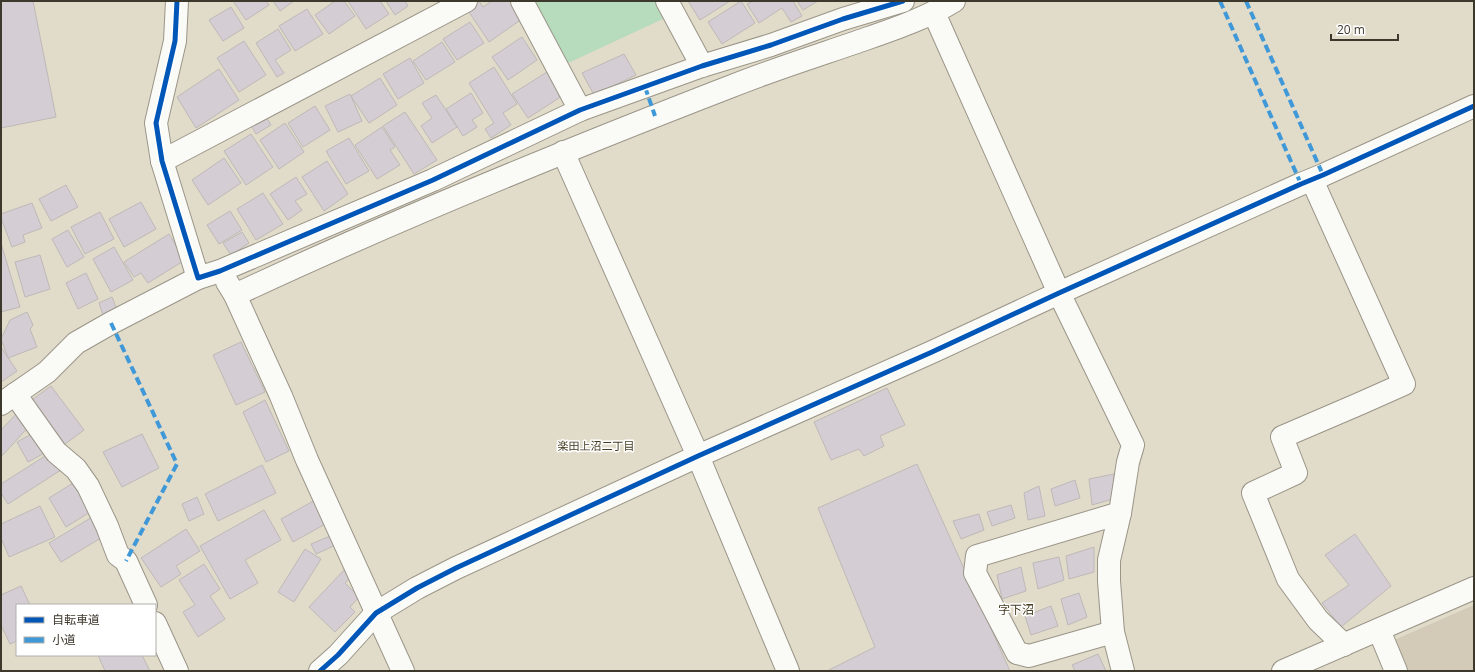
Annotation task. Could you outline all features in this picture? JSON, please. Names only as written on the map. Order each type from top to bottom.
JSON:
[{"type":"street","points":[[177,1],[175,41],[156,123],[162,161],[198,278]]},
{"type":"street","points":[[162,161],[466,1]]},
{"type":"street","points":[[522,1],[580,110]]},
{"type":"street","points":[[667,1],[702,66]]},
{"type":"street","points":[[146,604],[126,561],[118,555],[107,526],[88,486],[76,469],[56,452],[8,399],[47,372],[76,343],[198,278],[220,271],[433,180],[580,110],[702,66],[771,45],[843,19],[903,1]]},
{"type":"street","points":[[235,295],[300,264],[563,152],[761,74],[890,30],[934,13],[954,1]]},
{"type":"street","points":[[934,13],[1059,293],[1133,445],[1128,462],[1120,513],[1109,560],[1113,632],[1123,671]]},
{"type":"street","points":[[320,671],[338,655],[376,612],[417,588],[456,568],[698,456],[932,352],[1059,293],[1474,106]]},
{"type":"street","points":[[563,152],[698,456],[788,671]]},
{"type":"street","points":[[1312,180],[1404,384],[1282,437],[1296,473],[1253,493],[1288,579],[1318,620],[1344,645]]},
{"type":"street","points":[[220,271],[235,295],[281,396],[307,460],[403,671]]},
{"type":"street","points":[[1113,632],[1029,656],[1017,653],[975,573],[976,556],[1120,513]]},
{"type":"street","points":[[1283,671],[1474,588]]},
{"type":"street","points":[[156,625],[177,671]]},
{"type":"street","points":[[1380,630],[1396,671]]},
{"type":"shaded area","points":[[1474,605],[1474,671],[1392,671],[1385,644]]},
{"type":"green space","points":[[533,1],[655,1],[665,18],[566,64]]},
{"type":"building","points":[[1,1],[33,1],[56,117],[1,128]]},
{"type":"building","points":[[233,1],[266,1],[269,5],[246,20]]},
{"type":"building","points":[[273,1],[294,1],[280,11]]},
{"type":"building","points":[[335,1],[344,1],[355,16],[329,34],[315,15]]},
{"type":"building","points":[[348,1],[380,1],[389,14],[366,29]]},
{"type":"building","points":[[386,1],[405,1],[408,6],[395,15]]},
{"type":"building","points":[[473,1],[479,1],[483,7],[492,1],[510,1],[522,19],[489,42],[465,6]]},
{"type":"building","points":[[688,1],[730,1],[700,20]]},
{"type":"building","points":[[741,1],[755,23],[722,44],[708,22]]},
{"type":"building","points":[[753,1],[793,1],[802,16],[791,22],[782,8],[759,23],[747,4]]},
{"type":"building","points":[[797,1],[818,1],[803,10]]},
{"type":"building","points":[[231,7],[244,28],[223,41],[209,20]]},
{"type":"building","points":[[307,9],[323,34],[295,51],[279,26]]},
{"type":"building","points":[[470,22],[484,43],[457,60],[443,39]]},
{"type":"building","points":[[278,29],[291,50],[275,60],[284,73],[277,77],[256,43]]},
{"type":"building","points":[[522,37],[537,60],[508,80],[492,57]]},
{"type":"building","points":[[244,41],[266,75],[239,92],[217,58]]},
{"type":"building","points":[[442,42],[455,62],[426,80],[413,61]]},
{"type":"building","points":[[624,54],[636,75],[594,95],[582,73]]},
{"type":"building","points":[[410,58],[424,83],[398,99],[383,74]]},
{"type":"building","points":[[494,67],[517,104],[503,113],[511,125],[491,138],[485,129],[494,123],[469,83]]},
{"type":"building","points":[[219,69],[239,100],[196,128],[177,97]]},
{"type":"building","points":[[547,72],[562,96],[528,118],[512,94]]},
{"type":"building","points":[[380,78],[397,105],[369,123],[351,96]]},
{"type":"building","points":[[471,93],[483,113],[472,120],[477,127],[463,136],[446,109]]},
{"type":"building","points":[[350,94],[362,121],[338,132],[325,106]]},
{"type":"building","points":[[436,95],[457,127],[432,143],[421,126],[432,118],[422,103]]},
{"type":"building","points":[[315,106],[330,130],[303,147],[288,123]]},
{"type":"building","points":[[405,112],[437,160],[414,174],[383,126]]},
{"type":"building","points":[[264,113],[271,125],[256,134],[249,122]]},
{"type":"building","points":[[285,123],[304,152],[279,169],[260,140]]},
{"type":"building","points":[[382,127],[395,147],[390,150],[400,165],[377,179],[355,145]]},
{"type":"building","points":[[251,134],[273,167],[246,185],[224,151]]},
{"type":"building","points":[[349,138],[369,171],[346,184],[326,151]]},
{"type":"building","points":[[224,158],[241,183],[208,205],[192,180]]},
{"type":"building","points":[[327,161],[348,194],[324,211],[302,177]]},
{"type":"building","points":[[296,177],[307,194],[295,201],[302,210],[288,220],[270,194]]},
{"type":"building","points":[[66,185],[78,207],[51,221],[39,199]]},
{"type":"building","points":[[263,193],[283,224],[256,240],[237,209]]},
{"type":"building","points":[[141,202],[156,229],[124,247],[109,219]]},
{"type":"building","points":[[32,203],[42,228],[23,235],[25,242],[12,247],[1,218],[1,214]]},
{"type":"building","points":[[230,211],[242,230],[219,244],[207,225]]},
{"type":"building","points":[[100,212],[114,239],[85,254],[71,227]]},
{"type":"building","points":[[68,230],[84,257],[67,267],[52,239]]},
{"type":"building","points":[[242,232],[249,243],[231,255],[223,243]]},
{"type":"building","points":[[169,234],[185,260],[148,283],[141,273],[134,277],[124,262]]},
{"type":"building","points":[[1,243],[20,307],[1,312]]},
{"type":"building","points":[[114,247],[133,280],[111,292],[93,259]]},
{"type":"building","points":[[40,255],[50,289],[25,297],[15,262]]},
{"type":"building","points":[[86,273],[98,299],[78,309],[66,283]]},
{"type":"building","points":[[112,297],[117,310],[103,315],[99,303]]},
{"type":"building","points":[[27,312],[33,325],[30,329],[37,347],[8,358],[1,339],[10,320]]},
{"type":"building","points":[[241,342],[265,392],[236,405],[213,355]]},
{"type":"building","points":[[1,347],[17,371],[1,382]]},
{"type":"building","points":[[51,386],[84,430],[65,444],[32,400]]},
{"type":"building","points":[[887,388],[905,425],[880,436],[884,446],[864,456],[859,449],[831,460],[814,422]]},
{"type":"building","points":[[265,400],[289,451],[266,462],[243,412]]},
{"type":"building","points":[[20,410],[33,422],[1,457],[1,430]]},
{"type":"building","points":[[39,430],[50,450],[28,462],[17,442]]},
{"type":"building","points":[[142,434],[159,468],[122,487],[103,452]]},
{"type":"building","points":[[53,451],[64,468],[8,504],[1,493],[1,484]]},
{"type":"building","points":[[917,464],[1010,671],[827,671],[875,647],[818,508]]},
{"type":"building","points":[[262,465],[276,493],[218,521],[205,494]]},
{"type":"building","points":[[1114,474],[1113,499],[1092,505],[1089,479]]},
{"type":"building","points":[[78,480],[95,509],[66,527],[49,498]]},
{"type":"building","points":[[1075,480],[1080,498],[1055,506],[1051,489]]},
{"type":"building","points":[[1039,486],[1045,516],[1028,520],[1024,493]]},
{"type":"building","points":[[197,497],[204,514],[189,521],[182,504]]},
{"type":"building","points":[[317,499],[329,522],[293,542],[281,519]]},
{"type":"building","points":[[1011,505],[1015,518],[992,526],[987,512]]},
{"type":"building","points":[[40,506],[55,537],[9,557],[1,538],[1,524]]},
{"type":"building","points":[[264,510],[281,540],[245,560],[258,583],[230,599],[200,546]]},
{"type":"building","points":[[979,514],[984,530],[961,539],[953,521]]},
{"type":"building","points":[[94,516],[106,535],[61,562],[49,543]]},
{"type":"building","points":[[186,529],[200,551],[176,566],[181,574],[161,587],[141,558]]},
{"type":"building","points":[[335,534],[340,543],[316,554],[311,544]]},
{"type":"building","points":[[1355,534],[1391,586],[1341,627],[1322,603],[1349,585],[1325,555]]},
{"type":"building","points":[[1094,547],[1094,572],[1069,579],[1066,556]]},
{"type":"building","points":[[305,549],[321,559],[294,602],[278,592]]},
{"type":"building","points":[[1059,557],[1064,580],[1038,589],[1033,563]]},
{"type":"building","points":[[204,564],[220,589],[210,596],[225,619],[198,637],[183,612],[195,605],[179,580]]},
{"type":"building","points":[[1021,567],[1026,591],[1002,599],[997,575]]},
{"type":"building","points":[[345,569],[352,576],[345,583],[359,597],[350,607],[355,612],[335,632],[309,607]]},
{"type":"building","points":[[21,586],[30,604],[16,604],[16,641],[10,644],[1,625],[1,595]]},
{"type":"building","points":[[1079,593],[1087,617],[1068,625],[1061,599]]},
{"type":"building","points":[[1051,606],[1058,626],[1031,635],[1025,616]]},
{"type":"building","points":[[1098,654],[1106,671],[1075,671],[1072,665]]},
{"type":"building","points":[[98,656],[142,656],[150,671],[105,671]]},
{"type":"marked path","points":[[1220,1],[1301,184]]},
{"type":"marked path","points":[[1246,1],[1323,175]]},
{"type":"marked path","points":[[645,87],[655,116]]},
{"type":"marked path","points":[[111,323],[177,464],[126,561]]},
{"type":"cycle path","points":[[177,1],[175,41],[156,123],[162,161],[198,278],[220,271],[433,180],[580,110],[702,66],[771,45],[843,19],[903,1]]},
{"type":"cycle path","points":[[320,671],[338,655],[376,613],[417,588],[456,568],[698,456],[932,352],[1059,293],[1474,106]]},
{"type":"district","name":"楽田上沼二丁目","points":[[596,446]]},
{"type":"district","name":"字下沼","points":[[1016,610]]}]
